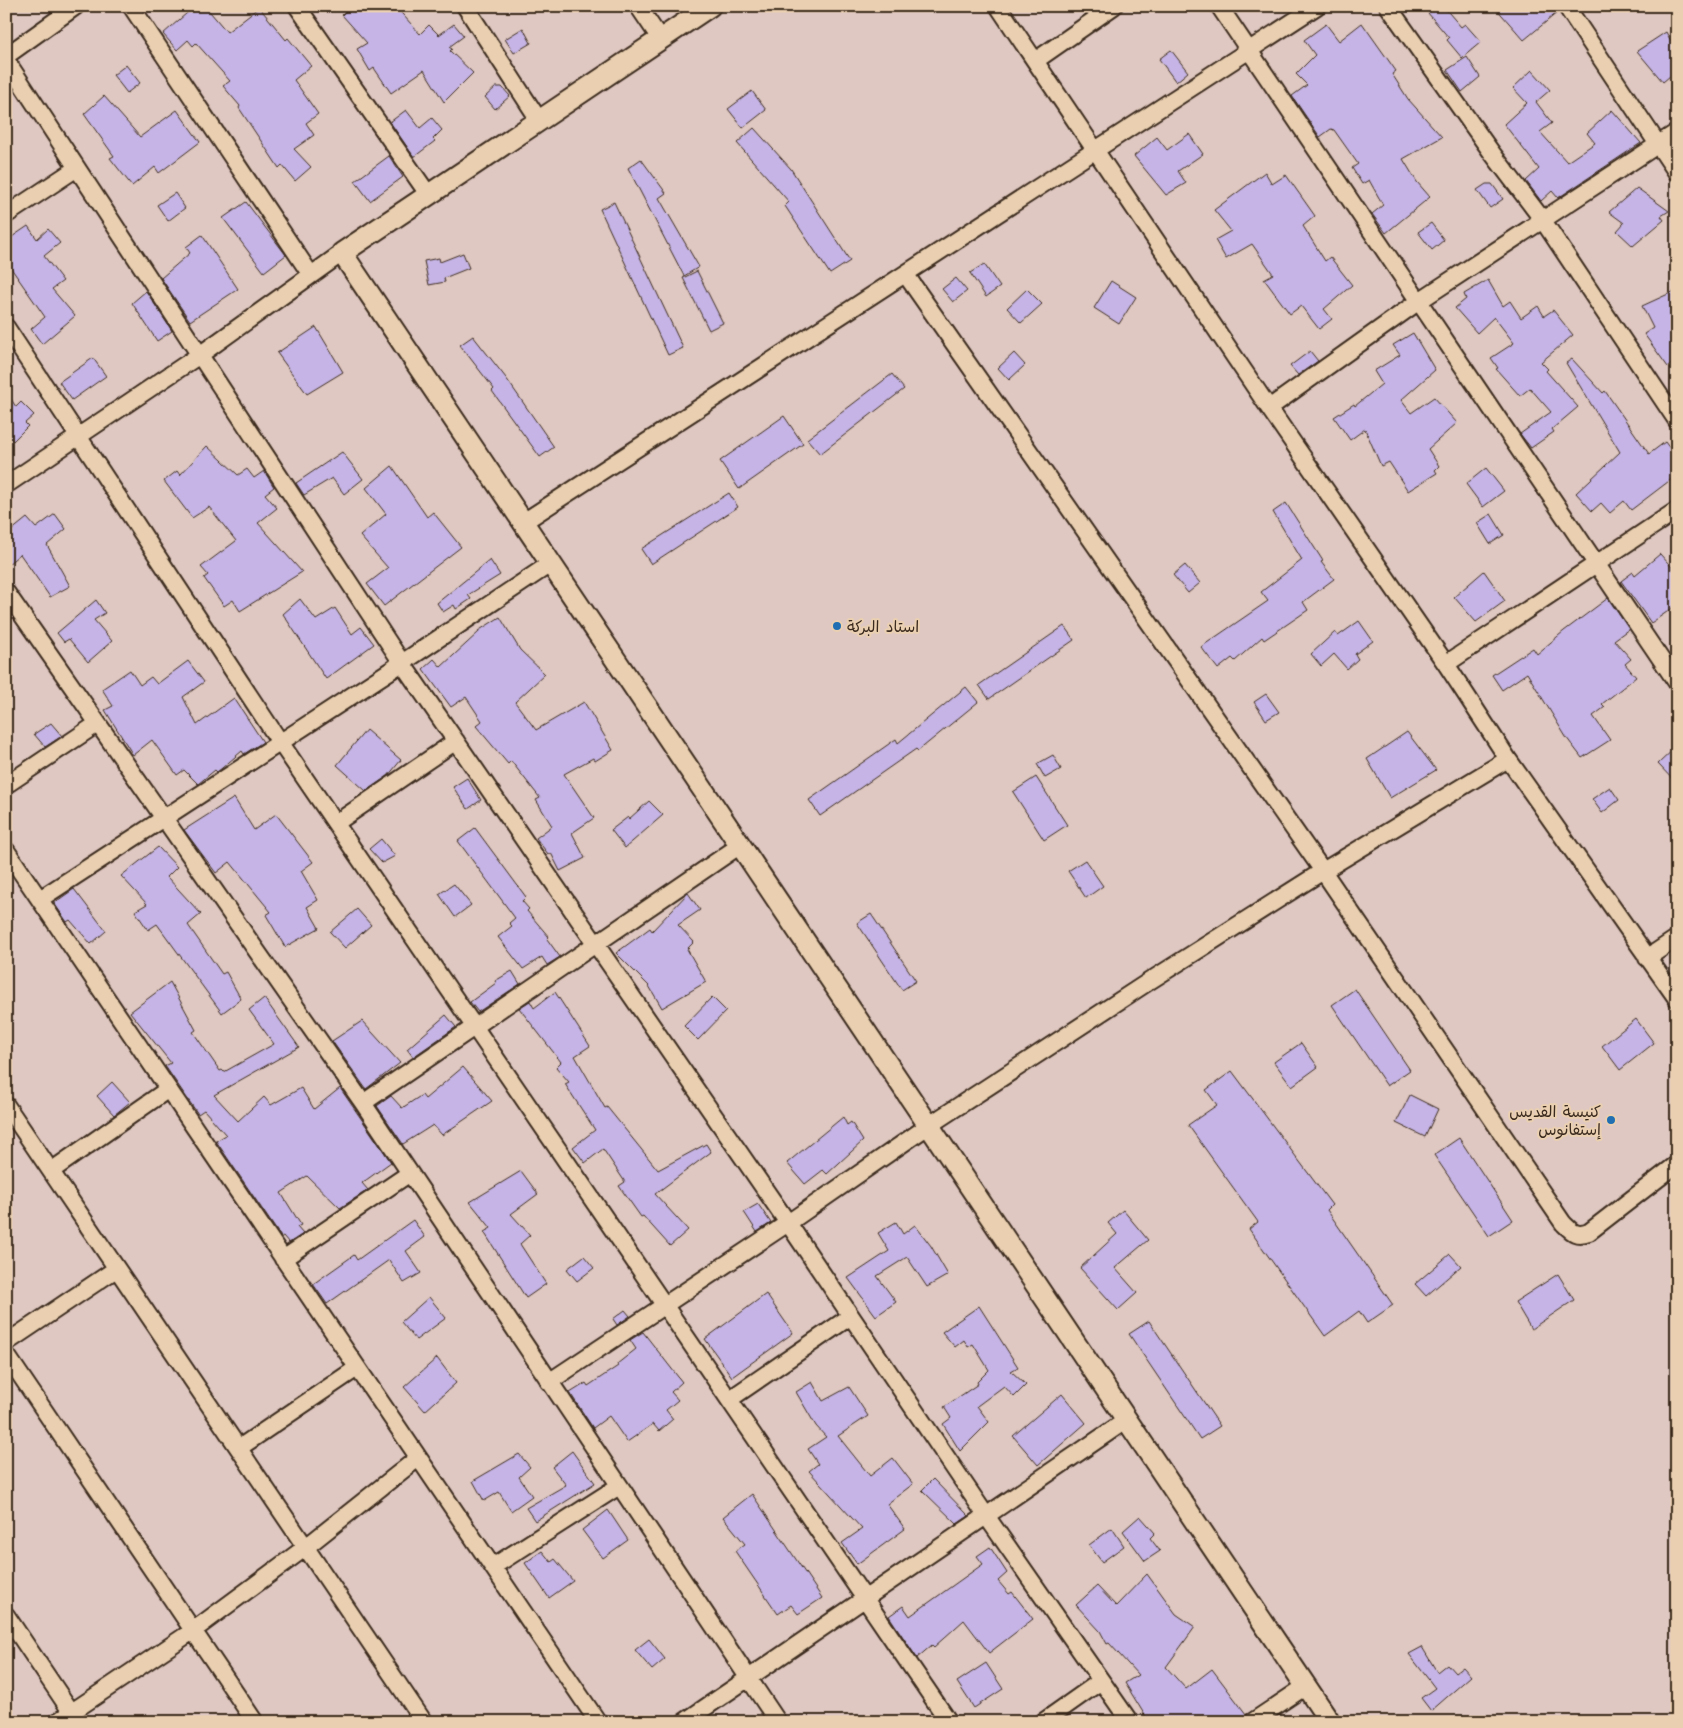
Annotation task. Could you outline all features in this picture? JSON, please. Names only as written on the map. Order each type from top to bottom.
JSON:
[{"type":"street","points":[[6,56],[76,6]]},
{"type":"street","points":[[131,6],[311,275]]},
{"type":"street","points":[[297,6],[428,194]]},
{"type":"street","points":[[465,6],[539,120]]},
{"type":"street","points":[[638,6],[661,40]]},
{"type":"street","points":[[6,485],[201,354],[428,194],[710,6]]},
{"type":"street","points":[[998,6],[1269,408],[1446,664],[1508,759],[1677,1000]]},
{"type":"street","points":[[1035,61],[1114,6]]},
{"type":"street","points":[[1219,6],[1677,682]]},
{"type":"street","points":[[522,524],[1317,6]]},
{"type":"street","points":[[1388,6],[1492,153],[1542,219],[1677,421]]},
{"type":"street","points":[[1566,6],[1677,173]]},
{"type":"street","points":[[6,60],[201,354],[402,663],[788,1223],[987,1518],[1130,1722]]},
{"type":"street","points":[[1269,408],[1419,301],[1677,132]]},
{"type":"street","points":[[6,215],[78,168]]},
{"type":"street","points":[[342,253],[522,524],[1128,1419],[1330,1722]]},
{"type":"street","points":[[906,275],[1323,871],[1563,1223],[1574,1234],[1581,1235],[1588,1232],[1677,1164]]},
{"type":"street","points":[[6,328],[280,742],[666,1304],[949,1722]]},
{"type":"street","points":[[1446,664],[1677,510]]},
{"type":"street","points":[[40,899],[550,564]]},
{"type":"street","points":[[6,592],[162,818],[363,1103],[778,1722]]},
{"type":"street","points":[[6,785],[97,724]]},
{"type":"street","points":[[336,823],[456,741]]},
{"type":"street","points":[[549,1382],[788,1223],[928,1126],[1323,871],[1508,759]]},
{"type":"street","points":[[363,1103],[739,846]]},
{"type":"street","points":[[6,850],[167,1090],[494,1566],[598,1722]]},
{"type":"street","points":[[1647,958],[1677,938]]},
{"type":"street","points":[[52,1171],[167,1090]]},
{"type":"street","points":[[6,1105],[424,1722]]},
{"type":"street","points":[[283,1259],[410,1173]]},
{"type":"street","points":[[6,1343],[116,1269]]},
{"type":"street","points":[[730,1399],[851,1316]]},
{"type":"street","points":[[6,1354],[255,1722]]},
{"type":"street","points":[[238,1448],[357,1368]]},
{"type":"street","points":[[684,1722],[864,1598],[987,1518],[1128,1419]]},
{"type":"street","points":[[57,1722],[74,1717],[194,1630],[306,1547],[418,1458]]},
{"type":"street","points":[[494,1566],[620,1486]]},
{"type":"street","points":[[6,1615],[74,1717]]},
{"type":"street","points":[[1043,1722],[1101,1681]]},
{"type":"street","points":[[1252,1722],[1306,1686]]},
{"type":"building","points":[[195,6],[205,6],[227,32],[259,7],[286,40],[288,38],[311,66],[294,80],[318,114],[306,123],[314,135],[294,149],[311,167],[295,181],[282,165],[279,168],[239,108],[240,106],[223,86],[230,81],[196,43],[193,46],[188,40],[177,50],[163,34]]},
{"type":"building","points":[[351,6],[395,6],[420,34],[429,25],[439,35],[454,24],[464,36],[449,47],[452,49],[450,51],[473,73],[444,102],[424,70],[391,93],[374,68],[370,71],[357,49],[367,43],[342,15]]},
{"type":"building","points":[[1422,6],[1443,6],[1461,27],[1465,24],[1481,42],[1462,58],[1447,40],[1449,38]]},
{"type":"building","points":[[1494,6],[1556,6],[1558,12],[1524,40]]},
{"type":"building","points":[[1362,23],[1396,71],[1392,74],[1408,99],[1442,137],[1403,159],[1417,182],[1430,197],[1386,233],[1372,214],[1383,205],[1369,180],[1362,184],[1352,168],[1358,164],[1334,130],[1331,129],[1320,137],[1292,96],[1307,85],[1296,74],[1315,55],[1304,40],[1326,24],[1339,41]]},
{"type":"building","points":[[523,28],[531,43],[514,53],[505,39]]},
{"type":"building","points":[[1666,32],[1677,52],[1677,70],[1663,82],[1637,51]]},
{"type":"building","points":[[1171,50],[1188,72],[1176,82],[1159,59]]},
{"type":"building","points":[[1467,57],[1480,77],[1462,92],[1447,70]]},
{"type":"building","points":[[126,65],[140,83],[127,93],[113,75]]},
{"type":"building","points":[[1532,70],[1550,90],[1536,102],[1552,123],[1540,132],[1567,162],[1595,143],[1587,133],[1612,110],[1641,143],[1558,198],[1552,191],[1541,201],[1526,181],[1539,169],[1504,124],[1527,103],[1513,88]]},
{"type":"building","points":[[496,87],[502,87],[510,96],[495,109],[485,97]]},
{"type":"building","points":[[752,91],[766,110],[743,128],[728,109]]},
{"type":"building","points":[[104,96],[140,137],[177,110],[200,142],[159,173],[155,167],[132,186],[110,158],[114,156],[84,114]]},
{"type":"building","points":[[406,110],[420,128],[432,118],[442,130],[433,139],[435,141],[414,157],[390,122]]},
{"type":"building","points":[[754,128],[791,169],[850,261],[830,274],[785,206],[789,202],[737,143]]},
{"type":"building","points":[[1189,134],[1203,154],[1178,171],[1186,183],[1166,195],[1134,156],[1157,137],[1167,150]]},
{"type":"building","points":[[389,156],[403,177],[370,201],[355,181]]},
{"type":"building","points":[[641,159],[666,193],[659,198],[699,267],[684,276],[628,168]]},
{"type":"building","points":[[1265,172],[1272,184],[1286,175],[1315,216],[1303,226],[1325,261],[1330,257],[1352,285],[1324,309],[1332,319],[1319,329],[1301,306],[1290,314],[1264,279],[1273,274],[1252,244],[1226,259],[1215,240],[1231,231],[1214,210]]},
{"type":"building","points":[[1486,184],[1492,184],[1503,199],[1490,208],[1477,190]]},
{"type":"building","points":[[1637,188],[1669,211],[1661,216],[1664,220],[1633,246],[1617,231],[1624,223],[1609,212]]},
{"type":"building","points":[[175,193],[185,208],[168,221],[157,205]]},
{"type":"building","points":[[246,202],[286,255],[264,272],[223,218]]},
{"type":"building","points":[[614,202],[683,348],[668,355],[600,209]]},
{"type":"building","points":[[1431,223],[1444,240],[1432,250],[1418,232]]},
{"type":"building","points":[[28,226],[37,239],[48,229],[60,243],[44,256],[63,281],[52,289],[75,316],[42,344],[31,329],[45,317],[6,261],[6,241]]},
{"type":"building","points":[[202,235],[238,289],[190,321],[161,278],[190,253],[186,247]]},
{"type":"building","points":[[463,253],[469,268],[444,278],[445,282],[429,285],[424,261],[439,258],[440,262]]},
{"type":"building","points":[[984,264],[1000,287],[986,297],[970,273]]},
{"type":"building","points":[[697,271],[723,323],[709,330],[683,278]]},
{"type":"building","points":[[956,278],[967,291],[953,302],[942,289]]},
{"type":"building","points":[[1488,280],[1503,306],[1510,301],[1521,318],[1538,306],[1544,316],[1553,310],[1573,335],[1541,362],[1548,369],[1546,371],[1578,407],[1552,429],[1554,432],[1531,448],[1520,434],[1551,412],[1530,388],[1520,396],[1496,369],[1498,368],[1491,358],[1514,343],[1494,317],[1477,333],[1455,308],[1466,299],[1464,294]]},
{"type":"building","points":[[1111,281],[1136,297],[1119,324],[1094,308]]},
{"type":"building","points":[[1027,289],[1042,304],[1021,323],[1007,308]]},
{"type":"building","points":[[1677,290],[1677,359],[1668,367],[1644,334],[1653,328],[1642,306]]},
{"type":"building","points":[[146,291],[172,331],[157,341],[132,303]]},
{"type":"building","points":[[316,327],[343,372],[307,394],[277,353]]},
{"type":"building","points":[[1413,333],[1435,370],[1401,400],[1411,413],[1434,397],[1457,423],[1428,449],[1439,466],[1435,470],[1437,473],[1408,491],[1389,462],[1381,466],[1365,429],[1350,440],[1334,417],[1354,404],[1355,406],[1382,384],[1374,371],[1400,355],[1393,345]]},
{"type":"building","points":[[473,336],[506,378],[554,447],[540,457],[492,391],[494,389],[460,345]]},
{"type":"building","points":[[1310,351],[1318,361],[1298,375],[1290,366]]},
{"type":"building","points":[[1014,353],[1025,365],[1009,380],[998,368]]},
{"type":"building","points":[[93,358],[106,376],[72,400],[59,382]]},
{"type":"building","points":[[1572,359],[1603,393],[1605,391],[1649,454],[1665,442],[1677,458],[1677,475],[1631,510],[1624,501],[1610,513],[1601,503],[1592,511],[1576,493],[1620,452],[1566,363]]},
{"type":"building","points":[[892,374],[904,389],[820,454],[807,439]]},
{"type":"building","points":[[6,391],[16,407],[21,402],[34,415],[25,423],[28,426],[13,441],[6,433]]},
{"type":"building","points":[[784,416],[803,444],[739,489],[720,461]]},
{"type":"building","points":[[207,446],[238,475],[247,469],[254,478],[264,471],[274,487],[265,494],[277,508],[258,523],[302,572],[240,611],[233,600],[224,606],[204,578],[208,575],[201,567],[236,541],[209,507],[192,518],[164,481],[177,471],[180,475]]},
{"type":"building","points":[[342,452],[363,479],[344,494],[332,478],[304,495],[296,483]]},
{"type":"building","points":[[392,466],[427,517],[433,512],[461,547],[384,606],[367,584],[388,568],[360,536],[386,514],[366,488]]},
{"type":"building","points":[[1486,468],[1504,491],[1483,507],[1466,484]]},
{"type":"building","points":[[729,493],[738,507],[651,564],[641,549]]},
{"type":"building","points":[[1286,503],[1323,561],[1321,562],[1334,579],[1303,602],[1308,610],[1264,640],[1262,637],[1235,661],[1232,658],[1218,669],[1201,647],[1268,601],[1261,592],[1302,560],[1273,512]]},
{"type":"building","points":[[55,514],[66,529],[47,545],[70,586],[50,597],[20,554],[6,566],[6,535],[27,518],[36,528]]},
{"type":"building","points":[[1491,514],[1504,535],[1490,544],[1477,523]]},
{"type":"building","points":[[1660,554],[1677,573],[1677,605],[1651,623],[1621,581],[1633,572],[1635,575]]},
{"type":"building","points":[[490,560],[500,575],[468,595],[471,599],[456,609],[454,605],[443,612],[437,603]]},
{"type":"building","points":[[1185,565],[1200,583],[1188,593],[1173,575]]},
{"type":"building","points":[[1484,571],[1505,601],[1476,622],[1454,597]]},
{"type":"building","points":[[1608,598],[1629,629],[1614,640],[1631,659],[1625,664],[1636,677],[1602,704],[1605,707],[1593,716],[1610,740],[1582,758],[1566,737],[1527,673],[1502,690],[1492,675],[1533,648],[1537,654]]},
{"type":"building","points":[[300,599],[316,620],[335,608],[352,634],[361,627],[374,644],[326,679],[283,614]]},
{"type":"building","points":[[96,600],[105,613],[94,620],[112,641],[88,662],[69,639],[64,642],[57,633]]},
{"type":"building","points":[[500,617],[520,650],[545,674],[515,702],[536,730],[584,702],[613,750],[595,761],[593,758],[564,774],[594,818],[572,833],[585,858],[560,871],[551,853],[548,854],[536,838],[552,826],[536,800],[540,798],[511,761],[508,764],[476,726],[482,721],[466,697],[451,707],[423,669],[434,659],[441,667],[478,631]]},
{"type":"building","points":[[1359,621],[1373,641],[1355,654],[1358,659],[1347,669],[1334,654],[1321,666],[1311,654],[1335,632],[1338,636]]},
{"type":"building","points":[[1064,626],[1074,640],[989,699],[979,685]]},
{"type":"building","points":[[188,661],[204,682],[183,697],[197,725],[234,698],[263,742],[244,754],[242,751],[217,772],[215,770],[198,784],[184,770],[177,775],[152,740],[133,755],[105,710],[113,706],[102,689],[130,670],[140,685],[151,677],[157,684]]},
{"type":"building","points":[[966,687],[978,702],[918,751],[916,749],[820,816],[809,800],[896,739],[898,743]]},
{"type":"building","points":[[1266,694],[1279,712],[1266,720],[1254,702]]},
{"type":"building","points":[[51,723],[62,736],[45,747],[34,734]]},
{"type":"building","points":[[366,730],[401,760],[388,776],[366,791],[337,765]]},
{"type":"building","points":[[1407,732],[1436,770],[1390,798],[1367,759]]},
{"type":"building","points":[[1677,746],[1677,784],[1658,764]]},
{"type":"building","points":[[1053,755],[1061,769],[1045,778],[1037,764]]},
{"type":"building","points":[[1036,777],[1067,825],[1044,840],[1013,792]]},
{"type":"building","points":[[467,778],[481,800],[468,809],[453,787]]},
{"type":"building","points":[[1610,787],[1619,800],[1602,813],[1592,799]]},
{"type":"building","points":[[234,798],[254,830],[276,814],[313,862],[301,871],[318,900],[307,907],[319,928],[285,947],[266,915],[271,912],[230,862],[216,873],[184,830]]},
{"type":"building","points":[[649,801],[663,815],[625,848],[611,830],[628,817],[629,819]]},
{"type":"building","points":[[475,828],[526,897],[522,901],[529,909],[527,911],[549,937],[547,939],[560,957],[547,965],[542,957],[523,969],[498,937],[512,926],[509,923],[515,918],[458,841]]},
{"type":"building","points":[[381,839],[395,856],[382,863],[369,849]]},
{"type":"building","points":[[158,847],[177,867],[167,877],[201,914],[188,925],[222,974],[226,972],[241,999],[222,1013],[157,924],[148,930],[135,911],[147,904],[121,876]]},
{"type":"building","points":[[1085,860],[1103,886],[1086,898],[1068,871]]},
{"type":"building","points":[[454,884],[471,905],[455,917],[439,894]]},
{"type":"building","points":[[74,889],[106,931],[91,944],[70,920],[67,922],[54,903]]},
{"type":"building","points":[[688,893],[700,910],[678,925],[694,942],[687,949],[706,982],[662,1008],[649,986],[616,953],[650,928],[652,931]]},
{"type":"building","points":[[357,909],[371,925],[345,948],[330,932]]},
{"type":"building","points":[[871,914],[916,981],[902,990],[857,923]]},
{"type":"building","points":[[512,971],[520,984],[478,1012],[470,1002],[496,983],[495,981]]},
{"type":"building","points":[[170,982],[196,1030],[193,1032],[220,1071],[224,1072],[274,1044],[249,1010],[264,998],[299,1047],[214,1095],[238,1121],[264,1097],[271,1105],[301,1088],[314,1109],[340,1088],[391,1162],[362,1183],[368,1190],[340,1208],[307,1176],[281,1193],[301,1225],[297,1227],[303,1234],[289,1243],[283,1236],[281,1237],[216,1141],[226,1135],[204,1110],[198,1114],[165,1066],[171,1063],[130,1012]]},
{"type":"building","points":[[1355,989],[1410,1070],[1387,1086],[1332,1005]]},
{"type":"building","points":[[555,992],[590,1046],[575,1056],[605,1108],[607,1107],[658,1170],[706,1144],[711,1152],[655,1194],[688,1230],[670,1246],[643,1216],[641,1217],[619,1186],[625,1182],[603,1149],[585,1163],[573,1147],[595,1130],[565,1084],[569,1082],[556,1067],[561,1062],[519,1008],[530,1001],[534,1008]]},
{"type":"building","points":[[712,997],[726,1011],[698,1040],[684,1026]]},
{"type":"building","points":[[446,1015],[456,1027],[413,1057],[407,1049]]},
{"type":"building","points":[[1636,1019],[1654,1043],[1620,1070],[1602,1046]]},
{"type":"building","points":[[362,1021],[400,1063],[366,1089],[332,1041]]},
{"type":"building","points":[[1301,1043],[1318,1067],[1292,1086],[1274,1062]]},
{"type":"building","points":[[463,1067],[492,1101],[442,1135],[433,1125],[403,1144],[377,1106],[391,1096],[402,1108],[422,1095],[425,1099]]},
{"type":"building","points":[[1232,1071],[1332,1205],[1327,1210],[1393,1305],[1367,1323],[1359,1311],[1325,1336],[1249,1229],[1258,1222],[1188,1125],[1217,1105],[1206,1090]]},
{"type":"building","points":[[112,1082],[130,1102],[114,1115],[97,1096]]},
{"type":"building","points":[[1410,1095],[1438,1109],[1425,1137],[1396,1123]]},
{"type":"building","points":[[843,1117],[847,1125],[851,1122],[863,1141],[827,1174],[823,1170],[805,1184],[787,1163]]},
{"type":"building","points":[[1459,1138],[1513,1220],[1489,1236],[1434,1155]]},
{"type":"building","points":[[521,1171],[538,1194],[511,1214],[530,1235],[520,1244],[546,1284],[526,1298],[484,1232],[491,1228],[470,1202]]},
{"type":"building","points":[[758,1204],[771,1223],[757,1232],[744,1212]]},
{"type":"building","points":[[1123,1210],[1148,1240],[1115,1268],[1137,1293],[1118,1310],[1080,1268],[1117,1234],[1108,1223]]},
{"type":"building","points":[[413,1220],[425,1237],[406,1251],[421,1273],[404,1283],[389,1260],[327,1304],[313,1284],[354,1255],[357,1260]]},
{"type":"building","points":[[896,1222],[903,1234],[915,1225],[931,1246],[948,1275],[927,1287],[907,1257],[877,1276],[896,1302],[876,1316],[848,1278],[889,1251],[878,1233]]},
{"type":"building","points":[[1450,1254],[1461,1266],[1426,1296],[1415,1284]]},
{"type":"building","points":[[584,1256],[594,1268],[577,1281],[567,1269]]},
{"type":"building","points":[[1558,1274],[1574,1300],[1531,1329],[1515,1302]]},
{"type":"building","points":[[766,1294],[793,1333],[732,1377],[705,1339]]},
{"type":"building","points":[[429,1297],[446,1318],[416,1340],[401,1322]]},
{"type":"building","points":[[979,1306],[1018,1367],[1011,1371],[1026,1385],[1014,1397],[1004,1386],[977,1406],[989,1422],[960,1451],[943,1424],[951,1418],[944,1407],[978,1384],[977,1382],[989,1370],[973,1344],[968,1347],[964,1340],[955,1347],[942,1332]]},
{"type":"building","points":[[625,1310],[630,1316],[617,1325],[613,1319]]},
{"type":"building","points":[[1149,1321],[1220,1426],[1200,1439],[1129,1334]]},
{"type":"building","points":[[643,1332],[682,1382],[671,1392],[678,1400],[666,1410],[673,1419],[659,1431],[653,1424],[627,1442],[609,1416],[593,1428],[570,1393],[586,1383],[588,1386],[618,1366],[617,1364],[636,1349],[630,1340]]},
{"type":"building","points":[[437,1358],[456,1383],[425,1411],[404,1387]]},
{"type":"building","points":[[812,1382],[823,1401],[849,1387],[868,1416],[838,1436],[870,1476],[893,1458],[913,1484],[887,1504],[905,1529],[857,1564],[842,1543],[862,1529],[809,1471],[818,1464],[808,1449],[826,1437],[816,1426],[796,1392]]},
{"type":"building","points":[[1062,1394],[1086,1423],[1038,1465],[1013,1436]]},
{"type":"building","points":[[572,1451],[595,1483],[535,1521],[526,1508],[566,1485],[552,1467]]},
{"type":"building","points":[[519,1454],[530,1467],[519,1477],[532,1496],[511,1511],[499,1492],[484,1501],[473,1481]]},
{"type":"building","points":[[933,1479],[969,1516],[957,1524],[922,1490]]},
{"type":"building","points":[[752,1494],[822,1598],[798,1614],[791,1605],[778,1614],[735,1551],[745,1544],[723,1517]]},
{"type":"building","points":[[608,1510],[628,1540],[603,1558],[582,1530]]},
{"type":"building","points":[[1140,1516],[1155,1533],[1150,1538],[1160,1551],[1145,1561],[1123,1531]]},
{"type":"building","points":[[1112,1528],[1124,1546],[1102,1562],[1089,1545]]},
{"type":"building","points":[[990,1547],[1007,1573],[998,1581],[1009,1594],[1012,1592],[1033,1619],[989,1653],[964,1620],[934,1647],[932,1645],[917,1658],[889,1616],[903,1606],[910,1616],[983,1564],[977,1556]]},
{"type":"building","points":[[542,1551],[551,1562],[555,1559],[573,1581],[549,1598],[525,1563]]},
{"type":"building","points":[[1147,1574],[1176,1614],[1195,1627],[1166,1667],[1186,1689],[1212,1669],[1246,1714],[1242,1722],[1149,1722],[1125,1683],[1138,1675],[1109,1643],[1107,1644],[1100,1631],[1076,1605],[1097,1586],[1116,1606]]},
{"type":"building","points":[[649,1639],[665,1659],[652,1670],[635,1650]]},
{"type":"building","points":[[1422,1647],[1437,1672],[1447,1664],[1455,1673],[1463,1667],[1471,1676],[1431,1711],[1421,1698],[1435,1688],[1409,1654]]},
{"type":"building","points":[[986,1663],[1003,1689],[974,1708],[957,1682]]},
{"type":"place","name":"استاد البركة","points":[[837,626]]},
{"type":"place","name":"كنيسة القديس إستفانوس","points":[[1611,1120]]}]
